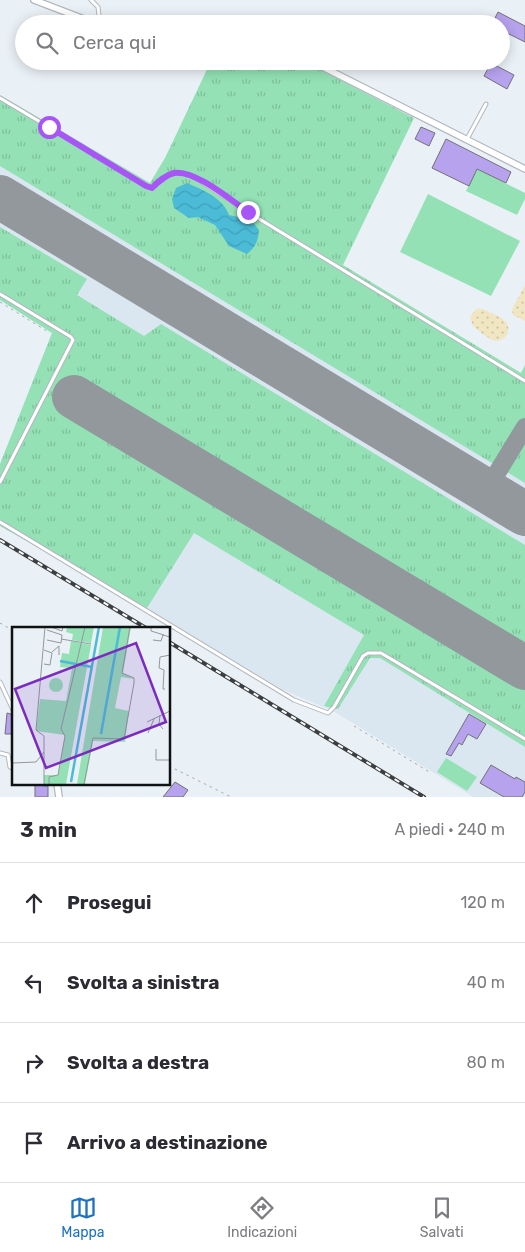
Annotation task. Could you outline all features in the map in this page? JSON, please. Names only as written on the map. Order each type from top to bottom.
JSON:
[{"type":"street","points":[[34,0],[75,15]]},
{"type":"street","points":[[328,70],[525,170]]},
{"type":"street","points":[[57,784],[59,797]]},
{"type":"lane","points":[[91,0],[98,7],[98,15]]},
{"type":"lane","points":[[0,98],[152,188],[164,177],[174,173],[183,173],[194,177],[525,381]]},
{"type":"lane","points":[[466,139],[486,104]]},
{"type":"lane","points":[[0,294],[73,340],[0,482]]},
{"type":"lane","points":[[0,522],[294,700],[328,713],[334,707],[362,656],[368,653],[381,652],[525,739]]},
{"type":"lane","points":[[0,682],[12,708]]},
{"type":"lane","points":[[0,753],[8,755],[10,767],[12,768]]},
{"type":"path","points":[[0,302],[50,333]]},
{"type":"path","points":[[0,623],[12,630]]},
{"type":"path","points":[[354,726],[431,773]]},
{"type":"path","points":[[170,766],[231,797]]},
{"type":"shaded area","points":[[0,95],[150,183],[165,158],[521,373],[525,365],[525,797],[473,797],[333,711],[283,690],[147,608],[0,526],[0,464],[52,333],[0,300]]},
{"type":"green space","points":[[207,70],[321,70],[414,118],[343,265],[521,373],[525,365],[525,483],[0,166],[0,95],[150,183],[165,158]]},
{"type":"green space","points":[[477,169],[525,193],[525,199],[517,215],[466,191]]},
{"type":"green space","points":[[428,194],[520,241],[491,296],[400,252]]},
{"type":"green space","points":[[0,227],[87,279],[77,295],[144,336],[161,324],[525,545],[525,747],[380,658],[370,658],[338,709],[324,706],[364,635],[194,533],[147,608],[0,526],[0,464],[52,333],[0,300]]},
{"type":"green space","points":[[446,758],[477,777],[467,791],[437,772]]},
{"type":"sand","points":[[525,285],[525,321],[513,315],[512,309]]},
{"type":"sand","points":[[476,309],[486,310],[505,321],[508,325],[508,332],[504,338],[496,341],[492,340],[473,326],[470,317]]},
{"type":"water","points":[[187,183],[217,199],[229,215],[251,220],[259,230],[259,234],[254,246],[247,254],[229,246],[215,225],[198,217],[189,218],[174,208],[172,199],[176,188]]},
{"type":"building","points":[[510,18],[525,26],[525,42],[510,34]]},
{"type":"building","points":[[487,70],[504,70],[514,75],[507,89],[484,76]]},
{"type":"building","points":[[421,127],[435,133],[429,146],[415,139]]},
{"type":"building","points":[[446,139],[511,172],[506,183],[477,169],[469,186],[432,168]]},
{"type":"building","points":[[7,713],[11,714],[12,718],[12,734],[5,734]]},
{"type":"building","points":[[469,714],[486,724],[477,739],[468,734],[462,745],[459,743],[451,756],[446,754]]},
{"type":"building","points":[[491,765],[515,779],[516,777],[525,782],[525,792],[522,797],[504,797],[480,783]]},
{"type":"building","points":[[175,782],[188,790],[183,797],[163,797]]},
{"type":"building","points":[[35,785],[48,786],[48,797],[35,797]]},
{"type":"taxiway","points":[[486,491],[525,427]]},
{"type":"runway","points":[[0,197],[525,514]]},
{"type":"runway","points":[[74,397],[525,668]]},
{"type":"railway","points":[[0,540],[144,627]]},
{"type":"railway","points":[[170,643],[424,797]]},
{"type":"route","points":[[49,127],[146,186],[152,188],[164,177],[174,173],[183,173],[194,177],[248,212]]}]
